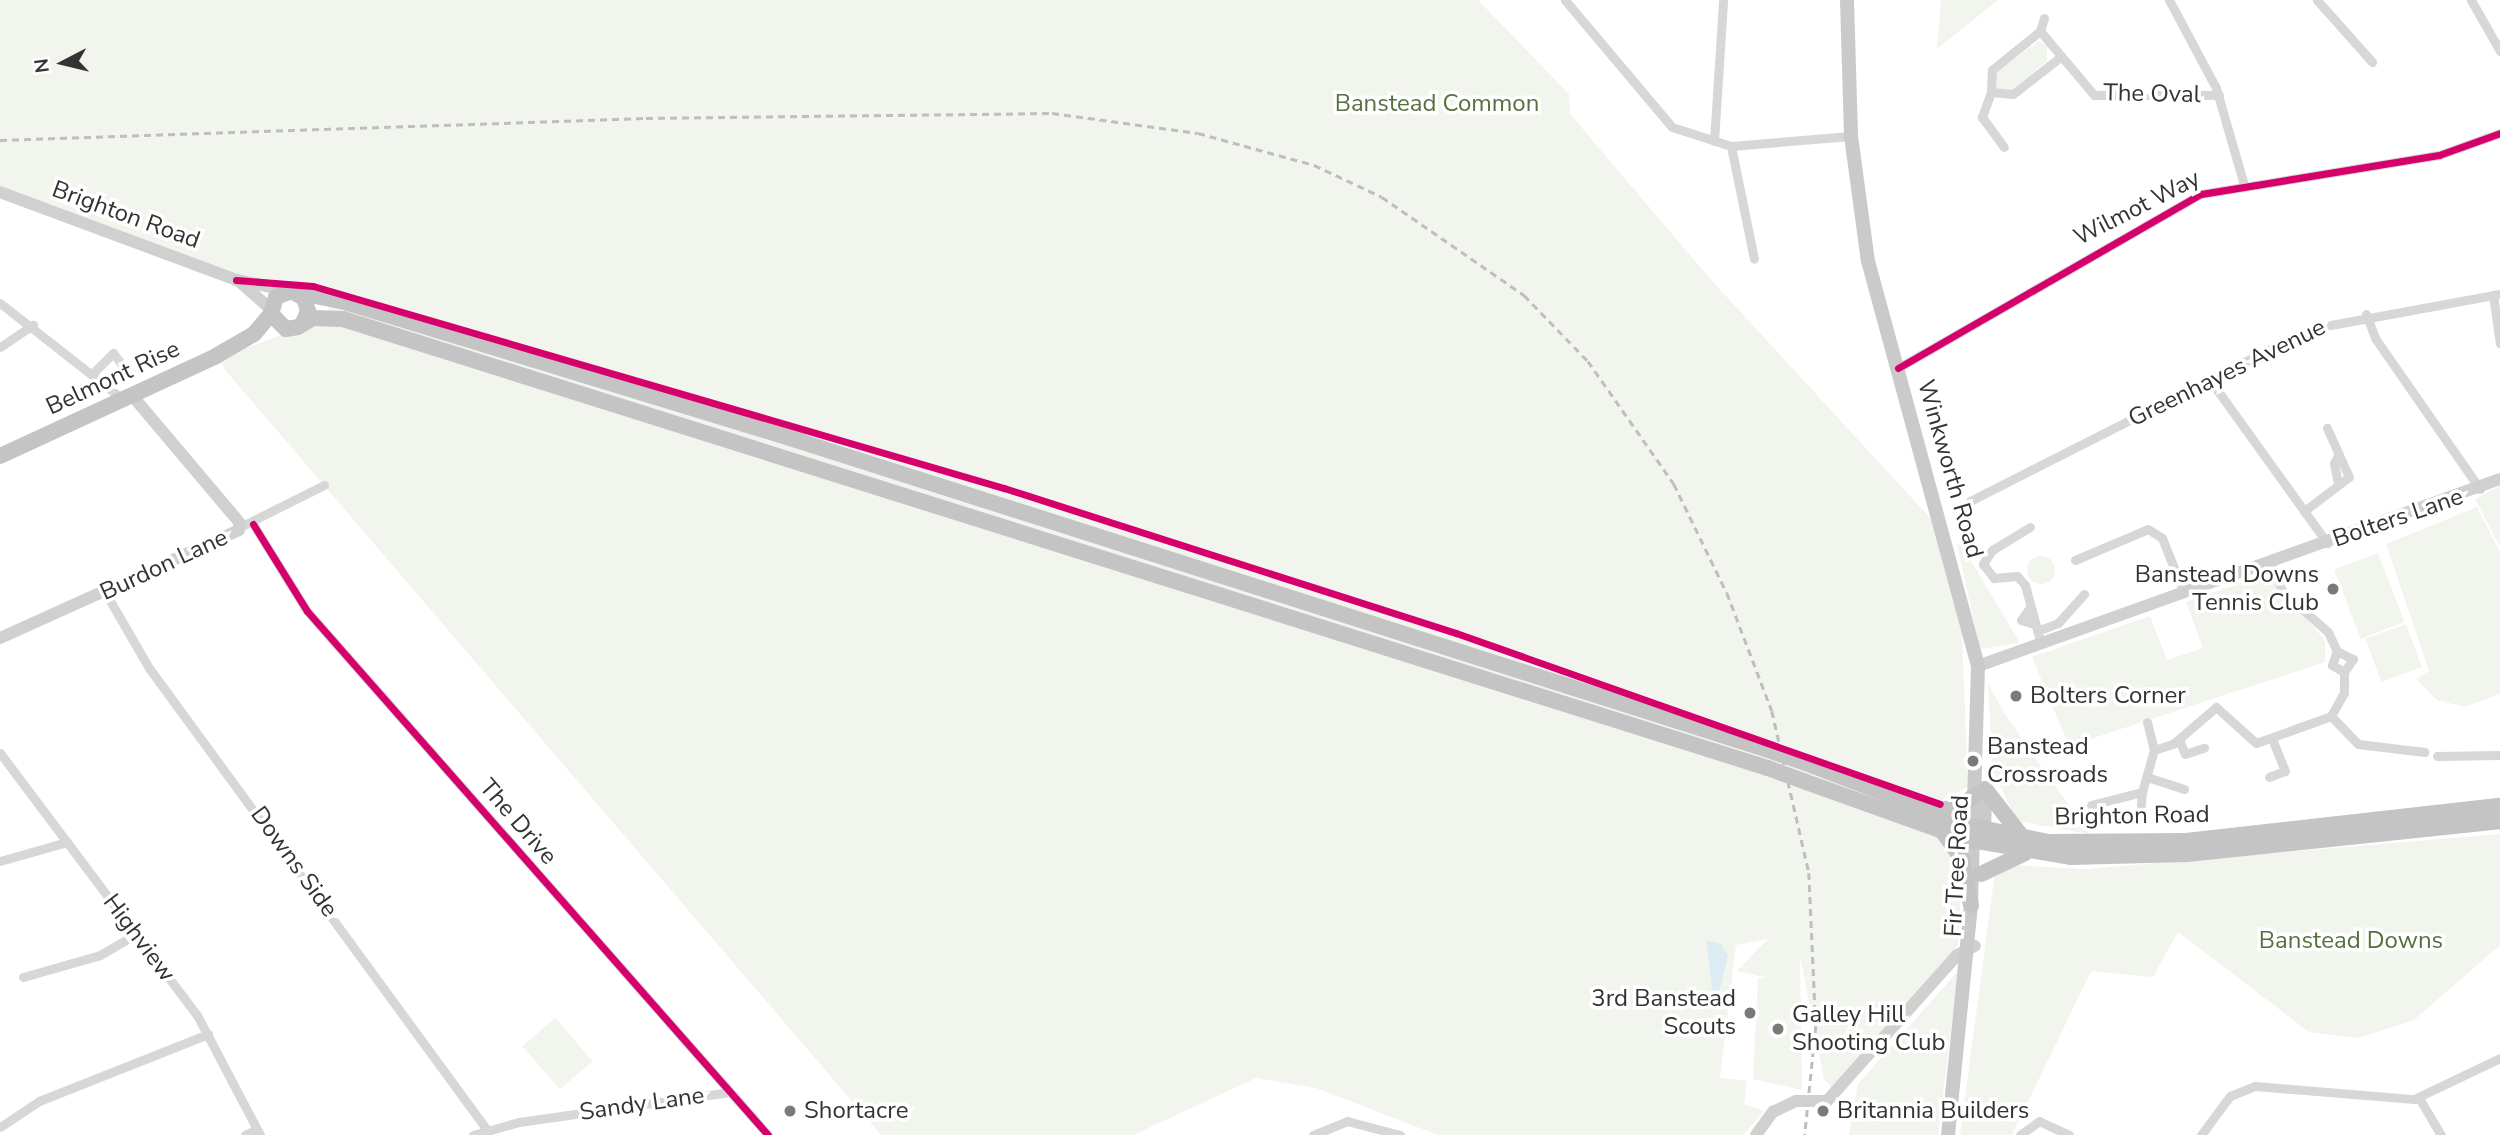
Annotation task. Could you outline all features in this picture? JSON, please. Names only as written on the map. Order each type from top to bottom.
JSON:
[{"type":"highway","points":[[293,292],[308,306],[296,326],[271,312],[276,297],[293,292]]},
{"type":"highway","name":"Brighton Road","points":[[293,292],[345,302],[802,442],[1768,750],[1932,811],[1979,835]]},
{"type":"highway","name":"Belmont Rise","points":[[245,341],[271,312]]},
{"type":"highway","name":"Brighton Road","points":[[296,326],[343,319],[1768,768],[1943,832],[1979,835],[2027,845],[2082,850],[2187,854],[2500,821]]},
{"type":"highway","name":"Belmont Rise","points":[[0,456],[245,341],[296,326]]},
{"type":"highway","points":[[1932,811],[1961,806],[1980,792],[2027,845],[1981,874]]},
{"type":"highway","name":"Brighton Road","points":[[2082,850],[2500,806]]},
{"type":"highway","points":[[1943,832],[1962,859],[1972,905]]},
{"type":"main road","name":"Winkworth Road","points":[[1847,0],[1851,136],[1868,261],[1978,666],[1980,752]]},
{"type":"main road","name":"Brighton Road","points":[[0,192],[236,280],[293,292]]},
{"type":"main road","name":"Brighton Road","points":[[236,280],[271,312]]},
{"type":"main road","points":[[126,396],[247,525]]},
{"type":"main road","name":"Bolters Lane","points":[[1978,666],[2037,631],[2184,593],[2480,489],[2500,479]]},
{"type":"main road","name":"Burdon Lane","points":[[0,638],[247,525]]},
{"type":"main road","name":"Fir Tree Road","points":[[1948,1135],[1981,874],[1980,752]]},
{"type":"main road","name":"Fir Tree Road","points":[[1971,947],[1979,835]]},
{"type":"main road","points":[[1756,1135],[1773,1112],[1796,1101],[1827,1101],[1971,947]]},
{"type":"street","points":[[1566,0],[1667,122],[1731,146],[1851,136]]},
{"type":"street","points":[[1714,141],[1723,0]]},
{"type":"street","points":[[2169,0],[2219,95],[2244,185]]},
{"type":"street","points":[[2317,0],[2372,62]]},
{"type":"street","points":[[2471,0],[2500,51]]},
{"type":"street","points":[[2004,146],[1982,117],[1991,92],[1992,70],[2040,31],[2044,18]]},
{"type":"street","name":"The Oval","points":[[2040,31],[2059,58],[2100,97],[2219,95]]},
{"type":"street","points":[[1991,92],[2013,94],[2059,58]]},
{"type":"street","name":"Wilmot Way","points":[[1898,368],[2165,212],[2209,191],[2439,155],[2500,133]]},
{"type":"street","points":[[1731,146],[1755,259]]},
{"type":"street","points":[[2497,295],[2500,344]]},
{"type":"street","name":"Greenhayes Avenue","points":[[1970,501],[2298,333],[2366,314],[2497,295]]},
{"type":"street","points":[[0,303],[126,396]]},
{"type":"street","points":[[2366,314],[2375,338],[2480,489]]},
{"type":"street","points":[[0,346],[33,326]]},
{"type":"street","points":[[94,372],[113,354],[124,367]]},
{"type":"street","points":[[2210,380],[2327,543]]},
{"type":"street","points":[[2304,511],[2348,477],[2326,428]]},
{"type":"street","name":"Burdon Lane","points":[[247,525],[324,485]]},
{"type":"street","name":"The Drive","points":[[247,525],[307,611],[768,1135]]},
{"type":"street","points":[[2030,527],[1992,550],[1983,564],[1994,578],[2021,580],[2028,610],[2037,631],[2057,623],[2084,594]]},
{"type":"street","points":[[2075,560],[2148,529],[2161,538],[2184,593]]},
{"type":"street","points":[[2154,750],[2179,740],[2221,707],[2246,740],[2272,738],[2331,716],[2344,693],[2344,672],[2353,659],[2337,651],[2321,624],[2283,592],[2270,563]]},
{"type":"street","name":"Downs Side","points":[[105,592],[149,668],[486,1130]]},
{"type":"street","points":[[2337,651],[2332,665],[2344,672]]},
{"type":"street","points":[[2331,716],[2358,744],[2425,752],[2428,760],[2437,756],[2500,755]]},
{"type":"street","points":[[2141,805],[2154,750],[2147,722]]},
{"type":"street","points":[[2269,777],[2285,771],[2272,738]]},
{"type":"street","points":[[2179,740],[2185,754],[2204,748]]},
{"type":"street","name":"Highview","points":[[0,753],[208,1034],[259,1132]]},
{"type":"street","points":[[2147,777],[2184,789]]},
{"type":"street","points":[[2091,805],[2142,792]]},
{"type":"street","points":[[0,861],[67,842]]},
{"type":"street","points":[[23,977],[100,956],[136,934]]},
{"type":"street","points":[[0,1128],[38,1101],[208,1034]]},
{"type":"street","points":[[2201,1135],[2230,1096],[2255,1086],[2418,1098],[2500,1058]]},
{"type":"street","name":"Sandy Lane","points":[[474,1135],[505,1125],[730,1092]]},
{"type":"street","points":[[2418,1098],[2441,1135]]},
{"type":"street","points":[[1313,1135],[1346,1121],[1400,1135]]},
{"type":"street","points":[[2020,1135],[2035,1123],[2070,1135]]},
{"type":"street","points":[[505,1125],[510,1135]]},
{"type":"street","points":[[245,1135],[259,1132]]},
{"type":"green space","name":"Banstead Common","points":[[0,0],[1478,0],[1569,94],[1570,114],[1712,281],[1933,521],[1962,633],[1968,787],[1939,802],[1961,887],[1958,945],[1833,1089],[1824,1079],[1800,956],[1802,1090],[1753,1079],[1758,978],[1768,978],[1737,971],[1768,939],[1736,945],[1720,1078],[1747,1081],[1744,1104],[1764,1111],[1743,1135],[1438,1135],[1316,1088],[1256,1078],[1133,1135],[881,1135],[225,370],[221,361],[247,348],[321,320],[337,294],[286,280],[246,278],[0,186]]},
{"type":"green space","points":[[1941,0],[1998,0],[1937,49]]},
{"type":"green space","points":[[2039,41],[2047,46],[2047,61],[2008,93],[1994,90],[1994,74]]},
{"type":"green space","points":[[2500,486],[2500,547],[2475,499]]},
{"type":"green space","points":[[2477,507],[2500,552],[2500,694],[2465,707],[2437,700],[2416,679],[2429,671],[2386,544]]},
{"type":"green space","points":[[1957,544],[1962,546],[2020,643],[1980,649]]},
{"type":"green space","points":[[2378,553],[2405,622],[2361,639],[2334,570]]},
{"type":"green space","points":[[2041,556],[2051,560],[2055,570],[2051,580],[2041,584],[2031,580],[2027,570],[2031,560]]},
{"type":"green space","points":[[2267,574],[2325,640],[2325,662],[2069,746],[2032,657],[2150,616],[2167,660],[2203,648],[2186,602]]},
{"type":"green space","points":[[2406,624],[2422,667],[2381,682],[2366,639]]},
{"type":"green space","points":[[1988,683],[2004,713],[2089,834],[2017,821],[1993,771]]},
{"type":"green space","name":"Banstead Downs","points":[[2500,834],[2500,945],[2414,1020],[2359,1038],[2309,1032],[2178,932],[2153,977],[2091,971],[2012,1135],[1960,1135],[1995,872],[2008,865],[2086,869]]},
{"type":"green space","points":[[1958,971],[1938,1135],[1849,1135],[1858,1084]]},
{"type":"green space","points":[[555,1018],[592,1061],[560,1089],[523,1046]]},
{"type":"shaded area","points":[[1706,940],[1721,944],[1728,956],[1715,1010]]},
{"type":"railway","points":[[0,140],[646,118],[1052,113],[1198,133],[1314,165],[1382,197],[1524,295],[1588,361],[1674,484],[1727,593],[1772,711],[1809,873],[1816,1026],[1805,1135]]},
{"type":"cycle path","points":[[1898,368],[2201,194],[2439,155],[2500,133]]},
{"type":"cycle path","points":[[236,280],[313,286],[1004,488],[1456,633],[1940,804]]},
{"type":"cycle path","points":[[253,524],[307,611],[768,1135]]},
{"type":"place","name":"Banstead Downs Tennis Club","points":[[2333,589]]},
{"type":"place","name":"Bolters Corner","points":[[2016,696]]},
{"type":"place","name":"Banstead Crossroads","points":[[1973,761]]},
{"type":"place","name":"3rd Banstead Scouts","points":[[1750,1013]]},
{"type":"place","name":"Galley Hill Shooting Club","points":[[1778,1029]]},
{"type":"place","name":"Shortacre","points":[[790,1111]]},
{"type":"place","name":"Britannia Builders","points":[[1823,1111]]}]
